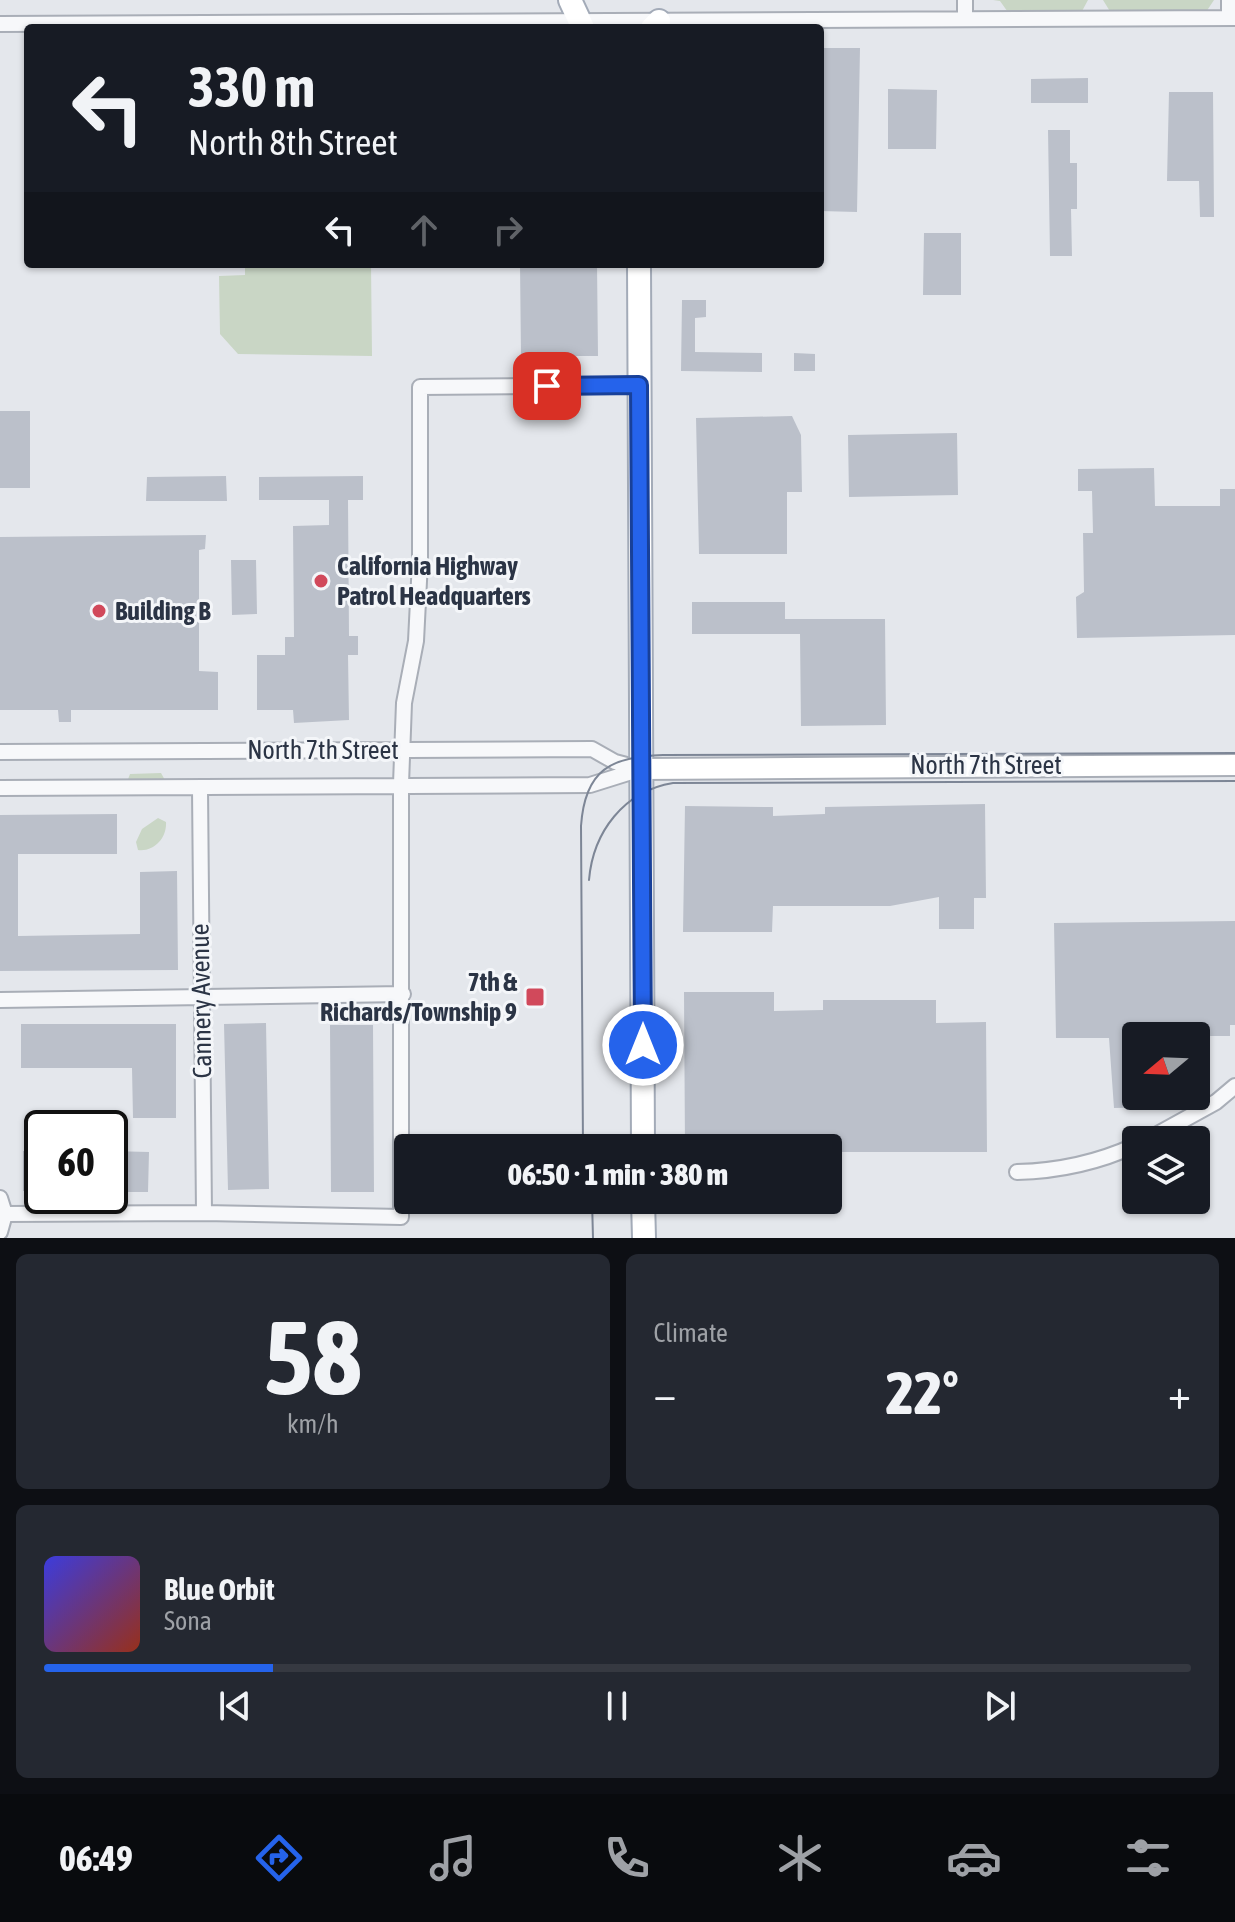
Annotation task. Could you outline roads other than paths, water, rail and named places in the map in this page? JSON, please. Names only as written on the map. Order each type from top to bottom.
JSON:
[{"type":"main road","points":[[570,0],[581,24]]},
{"type":"main road","points":[[639,268],[643,1134]]},
{"type":"main road","name":"North 7th Street","points":[[642,769],[1235,765]]},
{"type":"main road","points":[[643,1214],[644,1238]]},
{"type":"street","points":[[965,0],[965,19]]},
{"type":"street","points":[[0,24],[655,24],[1232,18],[1229,0]]},
{"type":"street","points":[[5,1214],[204,1213],[401,1217],[401,784],[406,677],[416,641],[420,561],[420,387],[639,385]]},
{"type":"street","name":"North 7th Street","points":[[0,752],[592,749],[615,762],[642,769]]},
{"type":"street","name":"North 7th Street","points":[[0,788],[590,785],[642,769]]},
{"type":"street","name":"Cannery Avenue","points":[[200,789],[199,998],[204,1213]]},
{"type":"street","points":[[0,1000],[403,994]]},
{"type":"street","points":[[1172,1126],[1216,1102],[1235,1086]]},
{"type":"street","points":[[1017,1172],[1051,1172],[1088,1164],[1122,1151]]},
{"type":"street","points":[[0,1198],[5,1214],[0,1232]]},
{"type":"tram line","points":[[583,1134],[581,826],[588,791],[595,779],[615,763],[663,755],[1235,753]]},
{"type":"tram line","points":[[589,880],[597,846],[614,816],[640,795],[673,783],[1235,781]]},
{"type":"tram line","points":[[592,1214],[593,1238]]},
{"type":"place","name":"California Highway Patrol Headquarters","points":[[321,581]]},
{"type":"place","name":"Building B","points":[[99,611]]},
{"type":"place","name":"7th & Richards/Township 9","points":[[535,997]]}]
